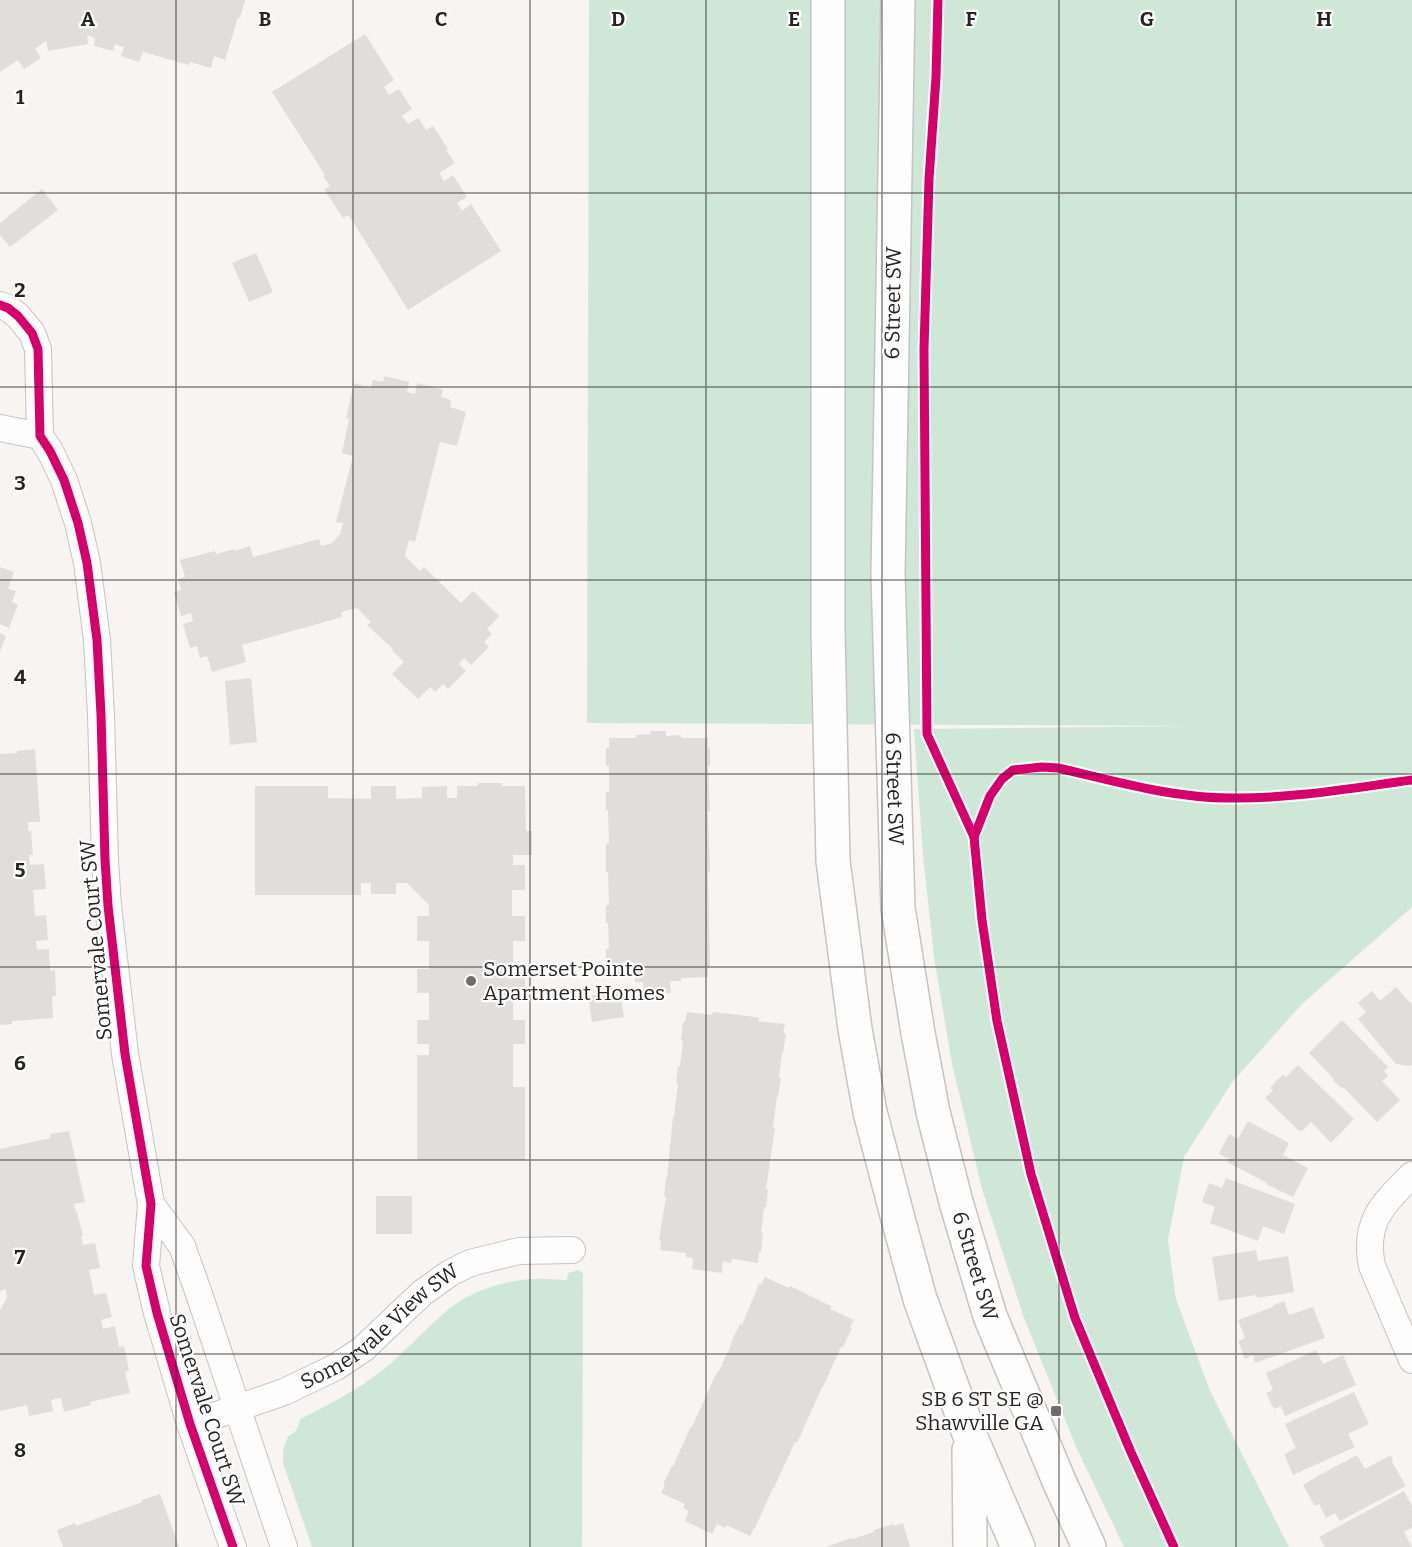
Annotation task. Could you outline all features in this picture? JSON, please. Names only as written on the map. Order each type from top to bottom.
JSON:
[{"type":"main road","points":[[828,0],[828,631],[833,861],[855,1029],[870,1112],[920,1299],[969,1433],[1018,1547]]},
{"type":"main road","name":"6 Street SW","points":[[898,0],[888,574],[898,908],[933,1112],[956,1202],[990,1316],[1089,1547]]},
{"type":"main road","points":[[969,1433],[970,1547]]},
{"type":"street","name":"Somervale Court SW","points":[[0,305],[18,316],[32,333],[38,349],[40,436],[64,480],[87,563],[98,640],[108,906],[125,1054],[151,1204],[146,1266],[157,1313],[190,1424],[233,1547]]},
{"type":"street","points":[[0,428],[40,436]]},
{"type":"street","points":[[1412,1175],[1389,1199],[1376,1217],[1370,1235],[1369,1251],[1372,1266],[1412,1360]]},
{"type":"street","name":"Somervale Court SW","points":[[151,1204],[182,1246],[284,1547]]},
{"type":"street","name":"Somervale View SW","points":[[190,1424],[284,1392],[336,1367],[363,1349],[422,1293],[450,1273],[470,1263],[519,1251],[572,1250]]},
{"type":"green space","points":[[589,0],[1412,0],[1412,907],[1301,1005],[1233,1081],[1184,1157],[1168,1240],[1176,1299],[1210,1391],[1289,1547],[1124,1547],[1077,1449],[1024,1318],[982,1189],[952,1064],[934,957],[923,855],[914,729],[1195,726],[587,723]]},
{"type":"green space","points":[[579,1270],[583,1273],[582,1547],[312,1547],[283,1463],[283,1451],[288,1436],[297,1429],[300,1419],[343,1397],[373,1377],[452,1306],[463,1299],[511,1282],[539,1279],[567,1280],[568,1273]]},
{"type":"building","points":[[0,0],[245,0],[225,60],[214,56],[211,68],[190,62],[189,65],[143,52],[139,62],[121,56],[124,47],[115,44],[113,51],[94,46],[95,38],[87,35],[88,44],[48,51],[46,41],[35,49],[41,58],[24,69],[18,60],[0,72]]},
{"type":"building","points":[[365,34],[394,80],[384,87],[389,95],[399,89],[412,109],[402,116],[408,124],[418,118],[426,130],[433,126],[455,163],[439,173],[444,181],[453,175],[467,197],[457,203],[462,211],[471,204],[501,251],[408,310],[355,225],[348,215],[343,218],[324,189],[330,186],[323,176],[325,175],[272,92]]},
{"type":"building","points":[[42,189],[58,210],[10,247],[0,235],[0,223]]},
{"type":"building","points":[[256,253],[273,292],[249,302],[232,263]]},
{"type":"building","points":[[385,376],[409,382],[407,392],[415,394],[417,383],[443,390],[441,397],[451,400],[450,407],[466,412],[457,446],[440,442],[415,542],[409,540],[405,556],[420,571],[424,567],[461,603],[473,591],[499,616],[487,629],[492,634],[484,642],[489,647],[471,665],[464,658],[459,664],[466,671],[448,689],[443,684],[435,692],[430,687],[418,699],[392,674],[404,662],[367,625],[371,622],[357,608],[341,612],[342,617],[242,645],[246,662],[212,672],[207,656],[200,658],[197,646],[190,648],[183,624],[193,621],[191,613],[181,616],[174,592],[181,590],[178,579],[185,577],[180,560],[215,551],[216,554],[234,549],[235,551],[250,546],[253,557],[319,539],[321,546],[332,543],[340,534],[343,523],[336,522],[353,456],[342,453],[349,419],[346,418],[354,383],[371,388],[373,380],[383,382]]},
{"type":"building","points":[[0,567],[14,572],[8,589],[16,591],[12,602],[18,605],[9,628],[0,624]]},
{"type":"building","points":[[0,633],[6,636],[0,652]]},
{"type":"building","points":[[251,678],[257,742],[230,745],[225,681]]},
{"type":"building","points":[[650,731],[666,731],[666,736],[681,735],[681,738],[708,738],[708,748],[710,748],[710,766],[708,766],[710,811],[708,811],[710,872],[708,872],[710,967],[708,967],[708,977],[681,978],[681,981],[670,981],[671,993],[643,994],[643,982],[635,982],[635,977],[608,977],[608,968],[606,968],[606,949],[609,949],[608,923],[606,923],[606,905],[609,905],[606,844],[609,843],[606,792],[609,792],[609,766],[606,766],[606,748],[609,748],[609,738],[636,738],[636,735],[650,734]]},
{"type":"building","points":[[35,749],[40,822],[28,822],[33,855],[29,855],[30,865],[44,864],[46,889],[33,890],[35,916],[46,915],[48,940],[36,941],[37,950],[49,949],[50,971],[55,970],[56,996],[52,996],[53,1018],[12,1021],[12,1024],[0,1025],[0,754]]},
{"type":"building","name":"Somerset Pointe Apartment Homes","points":[[478,783],[525,786],[526,831],[532,831],[532,855],[513,855],[513,865],[525,865],[525,890],[512,890],[512,916],[525,916],[525,941],[513,941],[513,969],[525,969],[525,993],[513,994],[513,1020],[525,1020],[525,1044],[513,1044],[513,1087],[525,1087],[525,1160],[417,1160],[417,1055],[429,1055],[429,1044],[417,1044],[417,1020],[429,1020],[429,993],[417,993],[417,969],[429,969],[429,941],[417,941],[417,916],[429,916],[429,905],[407,883],[396,883],[396,894],[371,894],[371,883],[361,883],[361,895],[255,895],[255,786],[328,786],[328,798],[371,799],[371,786],[396,786],[396,799],[422,798],[422,787],[447,786],[447,798],[457,798],[457,786],[478,786]]},
{"type":"building","points":[[1396,987],[1412,1005],[1412,1064],[1410,1066],[1396,1064],[1358,1019],[1366,1012],[1358,1003],[1372,991],[1380,1001]]},
{"type":"building","points":[[620,990],[624,1017],[592,1022],[588,996]]},
{"type":"building","points":[[687,1012],[748,1016],[759,1018],[758,1021],[785,1024],[783,1033],[786,1034],[766,1189],[768,1189],[761,1233],[763,1233],[761,1252],[759,1252],[758,1263],[732,1259],[731,1263],[723,1261],[722,1273],[692,1269],[693,1258],[686,1257],[686,1253],[660,1250],[661,1240],[659,1240],[678,1083],[676,1083],[683,1041],[681,1040],[683,1022],[685,1022]]},
{"type":"building","points":[[1342,1020],[1388,1067],[1384,1071],[1388,1076],[1382,1081],[1400,1100],[1377,1122],[1343,1087],[1341,1088],[1333,1080],[1309,1053]]},
{"type":"building","points":[[1298,1065],[1354,1119],[1331,1143],[1311,1122],[1301,1132],[1299,1131],[1265,1098],[1273,1090],[1270,1088],[1283,1074],[1286,1077]]},
{"type":"building","points":[[1248,1121],[1289,1143],[1283,1155],[1308,1168],[1293,1197],[1227,1162],[1229,1159],[1219,1154],[1229,1134],[1238,1139]]},
{"type":"building","points":[[69,1131],[85,1202],[74,1204],[83,1236],[81,1236],[83,1245],[95,1243],[100,1268],[89,1270],[94,1295],[106,1293],[112,1317],[101,1320],[103,1329],[115,1326],[119,1347],[124,1346],[129,1370],[125,1372],[130,1393],[90,1402],[91,1405],[64,1412],[61,1398],[51,1400],[53,1411],[29,1416],[27,1405],[0,1411],[0,1310],[7,1298],[6,1289],[0,1291],[0,1149],[51,1138],[50,1134]]},
{"type":"building","points":[[1226,1178],[1295,1204],[1284,1234],[1263,1226],[1258,1241],[1210,1223],[1215,1207],[1202,1202],[1209,1183],[1222,1188]]},
{"type":"building","points":[[376,1196],[412,1196],[412,1234],[376,1234]]},
{"type":"building","points":[[1256,1250],[1258,1261],[1288,1256],[1294,1292],[1219,1301],[1212,1257]]},
{"type":"building","points":[[765,1277],[789,1288],[790,1286],[854,1320],[797,1443],[795,1442],[750,1536],[726,1525],[725,1528],[717,1524],[712,1534],[685,1521],[689,1511],[683,1508],[685,1504],[661,1493],[665,1485],[663,1484],[731,1342],[740,1324],[742,1325],[759,1284],[761,1285]]},
{"type":"building","points":[[1284,1301],[1289,1315],[1313,1307],[1325,1338],[1255,1363],[1253,1355],[1245,1359],[1238,1341],[1245,1338],[1238,1320]]},
{"type":"building","points":[[1316,1350],[1323,1364],[1343,1355],[1356,1385],[1285,1416],[1281,1406],[1274,1409],[1266,1393],[1273,1390],[1266,1373]]},
{"type":"building","points":[[1354,1392],[1369,1424],[1348,1434],[1355,1447],[1293,1475],[1284,1454],[1296,1448],[1285,1424]]},
{"type":"building","points":[[1357,1455],[1365,1469],[1391,1455],[1392,1462],[1406,1486],[1340,1521],[1335,1513],[1326,1518],[1319,1504],[1315,1506],[1303,1485]]},
{"type":"building","points":[[1404,1491],[1412,1506],[1412,1527],[1404,1532],[1412,1547],[1325,1547],[1319,1537]]},
{"type":"building","points":[[160,1494],[179,1547],[63,1547],[57,1530],[75,1523],[76,1526]]},
{"type":"building","points":[[903,1523],[910,1547],[826,1547],[893,1524],[894,1526]]},
{"type":"cycle path","points":[[938,0],[936,77],[929,179],[924,349],[927,734],[974,837]]},
{"type":"cycle path","points":[[0,305],[18,316],[32,333],[38,349],[40,436],[64,480],[78,523],[87,563],[97,640],[108,906],[125,1054],[151,1204],[146,1266],[157,1313],[190,1424],[233,1547]]},
{"type":"cycle path","points":[[1174,1547],[1130,1450],[1075,1318],[1031,1174],[997,1021],[982,920],[974,837],[990,796],[1002,779],[1013,770],[1058,768],[1165,792],[1230,798],[1299,795],[1412,780]]},
{"type":"place","name":"Somerset Pointe Apartment Homes","points":[[471,981]]},
{"type":"place","name":"SB 6 ST SE @ Shawville GA","points":[[1056,1411]]}]
